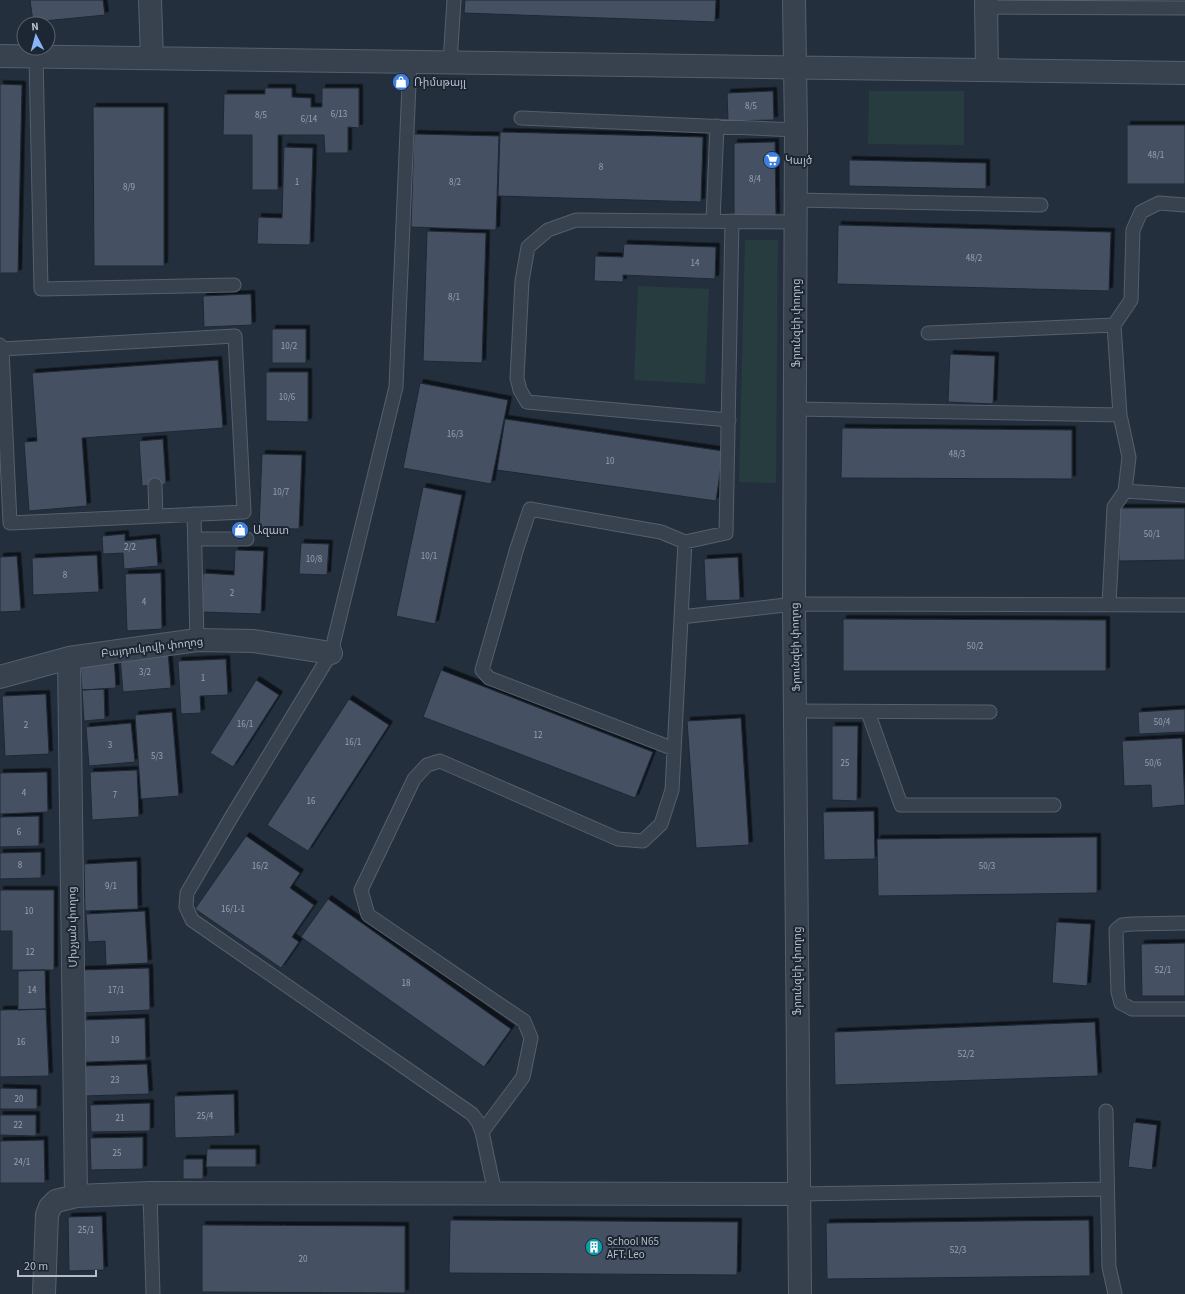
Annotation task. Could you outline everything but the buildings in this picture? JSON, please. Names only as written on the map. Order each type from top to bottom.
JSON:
[{"type":"street","points":[[150,0],[152,58]]},
{"type":"street","name":"Ֆրունզեի փողոց","points":[[794,0],[796,67],[794,604],[800,1294]]},
{"type":"street","points":[[986,4],[987,70]]},
{"type":"street","points":[[0,56],[16,56]]},
{"type":"street","points":[[36,56],[1185,73]]},
{"type":"street","name":"Բայդուկովի փողոց","points":[[0,678],[69,658],[197,640],[254,641],[330,653]]},
{"type":"street","name":"Մխչյան փողոց","points":[[69,658],[76,1196]]},
{"type":"street","points":[[44,1294],[47,1215],[50,1207],[56,1201],[76,1196],[150,1194],[495,1193],[798,1194]]},
{"type":"lane","points":[[450,62],[454,0]]},
{"type":"lane","points":[[986,4],[1185,8]]},
{"type":"lane","points":[[36,56],[41,289],[234,285]]},
{"type":"lane","points":[[410,62],[396,387],[330,653],[187,893],[186,907],[192,920],[472,1114],[478,1122],[482,1132],[495,1193]]},
{"type":"lane","points":[[520,118],[796,130]]},
{"type":"lane","points":[[713,221],[716,126]]},
{"type":"lane","points":[[796,200],[1041,205]]},
{"type":"lane","points":[[1110,604],[1114,507],[1125,491],[1129,457],[1120,415],[1114,325],[1131,300],[1132,230],[1141,212],[1159,203],[1185,205]]},
{"type":"lane","points":[[729,420],[527,402],[520,390],[517,378],[522,281],[528,247],[548,230],[576,220],[796,222]]},
{"type":"lane","points":[[674,749],[489,678],[482,670],[517,548],[530,509],[660,532],[685,542],[726,532],[732,221]]},
{"type":"lane","points":[[928,334],[1114,325]]},
{"type":"lane","points":[[235,336],[244,512],[10,523],[1,347],[235,336]]},
{"type":"lane","points":[[795,410],[1120,415]]},
{"type":"lane","points":[[155,485],[156,516]]},
{"type":"lane","points":[[1125,491],[1185,495]]},
{"type":"lane","points":[[194,514],[197,640]]},
{"type":"lane","points":[[195,539],[246,539]]},
{"type":"lane","points":[[482,1132],[523,1077],[531,1038],[524,1021],[368,914],[360,890],[414,779],[427,765],[440,761],[618,839],[643,841],[661,824],[672,790],[685,542]]},
{"type":"lane","points":[[681,617],[794,604],[1185,605]]},
{"type":"lane","points":[[796,711],[990,712]]},
{"type":"lane","points":[[868,712],[901,805],[1054,805]]},
{"type":"lane","points":[[1185,923],[1127,924],[1122,925],[1116,930],[1118,992],[1122,1003],[1132,1010],[1185,1009]]},
{"type":"lane","points":[[1106,1111],[1109,1268],[1115,1294]]},
{"type":"lane","points":[[798,1194],[1107,1189]]},
{"type":"lane","points":[[150,1194],[153,1294]]},
{"type":"green space","points":[[869,91],[964,91],[964,145],[868,144]]},
{"type":"green space","points":[[745,240],[778,240],[776,483],[739,482]]},
{"type":"green space","points":[[638,286],[709,289],[705,384],[634,380]]},
{"type":"place","name":"Ռիմսթայլ","points":[[401,82]]},
{"type":"place","name":"Կայծ","points":[[772,160]]},
{"type":"place","name":"Ազատ","points":[[240,530]]},
{"type":"place","name":"School N65 AFT. Leo","points":[[594,1247]]}]
